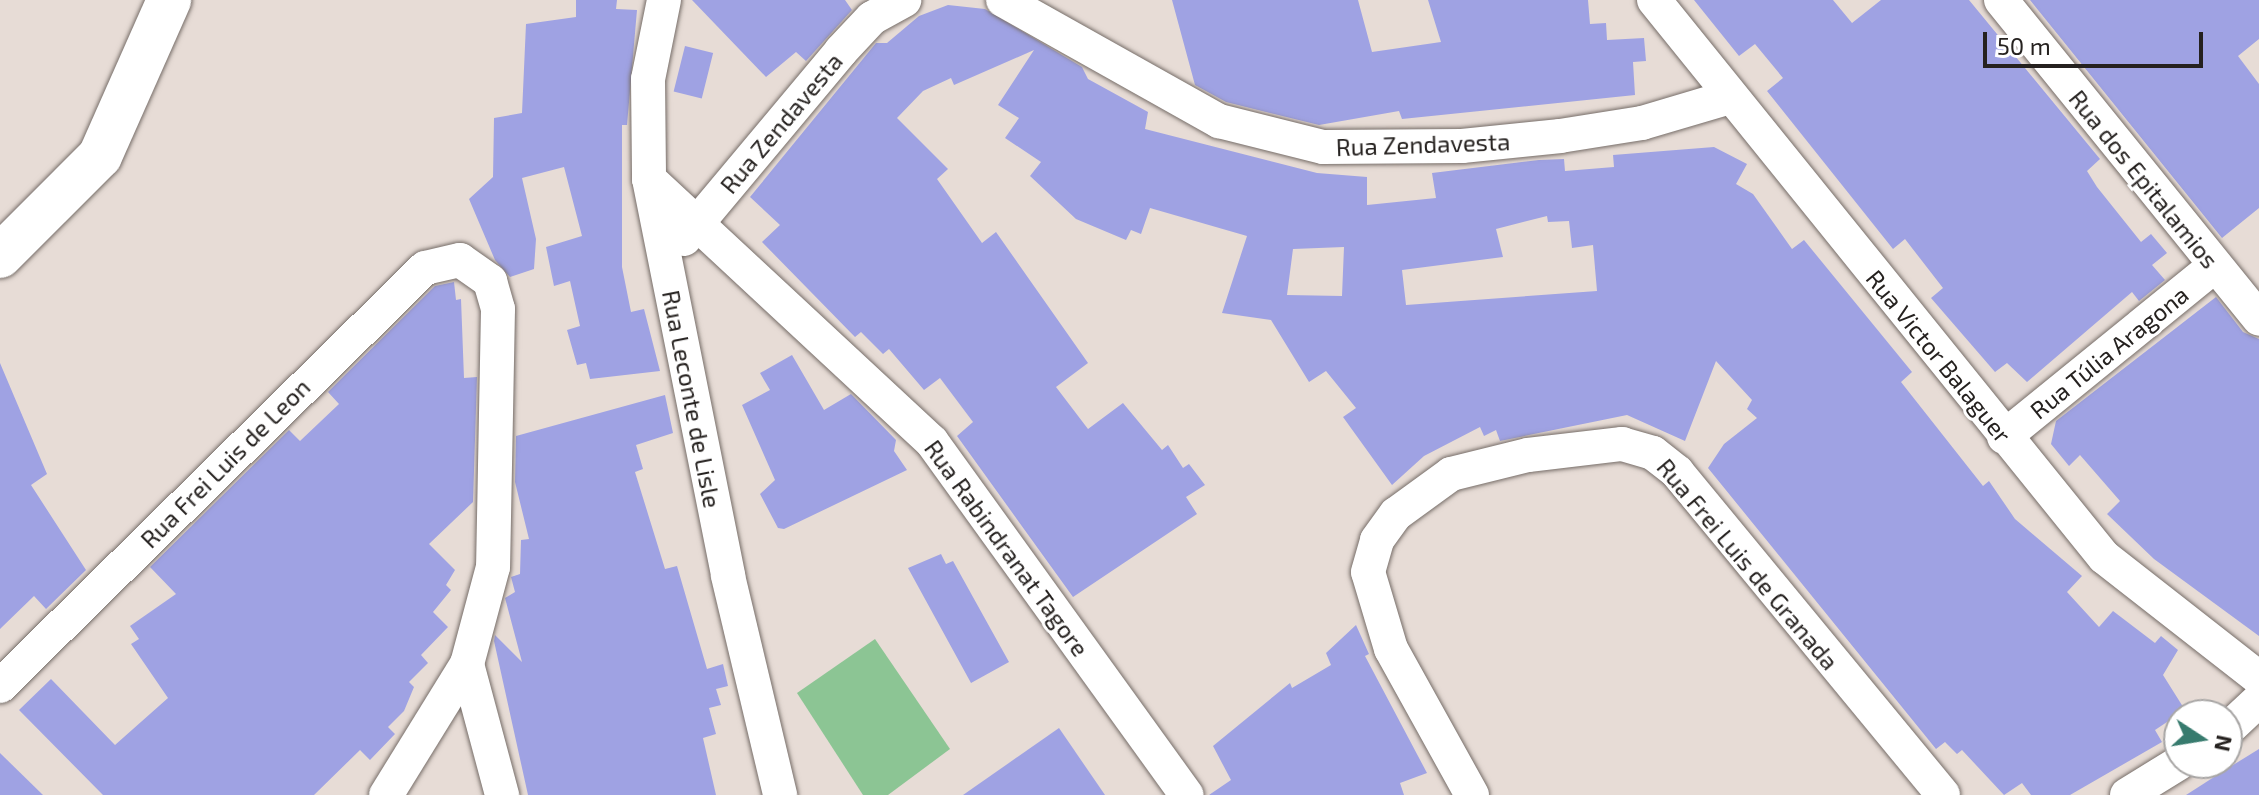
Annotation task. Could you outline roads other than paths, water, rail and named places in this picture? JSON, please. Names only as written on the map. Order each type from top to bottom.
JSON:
[{"type":"main road","points":[[0,256],[100,156],[169,0]]},
{"type":"street","name":"Rua Leconte de Lisle","points":[[664,0],[648,79],[649,179],[722,546],[780,795]]},
{"type":"street","name":"Rua Zendavesta","points":[[665,261],[841,51],[872,18],[904,0]]},
{"type":"street","name":"Rua Zendavesta","points":[[1003,0],[1219,121],[1323,147],[1462,146],[1560,136],[1642,123],[1730,97]]},
{"type":"street","name":"Rua Victor Balaguer","points":[[1654,0],[2104,557],[2259,678]]},
{"type":"street","name":"Rua dos Epitalamios","points":[[2001,0],[2213,267],[2259,319]]},
{"type":"street","points":[[649,179],[699,222]]},
{"type":"street","name":"Rua Rabindranat Tagore","points":[[699,222],[941,452],[1187,795]]},
{"type":"street","name":"Rua Frei Luis de Leon","points":[[0,686],[425,268],[449,258],[460,260],[490,281],[498,309],[493,567],[467,664]]},
{"type":"street","name":"Rua Túlia Aragona","points":[[2004,437],[2213,267]]},
{"type":"street","name":"Rua Frei Luis de Granada","points":[[1472,795],[1391,649],[1368,572],[1377,540],[1396,514],[1451,474],[1528,455],[1622,444],[1653,453],[1677,472],[1943,795]]},
{"type":"street","points":[[386,795],[467,664]]},
{"type":"street","points":[[467,664],[502,795]]},
{"type":"street","points":[[2243,715],[2259,700]]},
{"type":"street","points":[[2127,795],[2163,773]]}]
